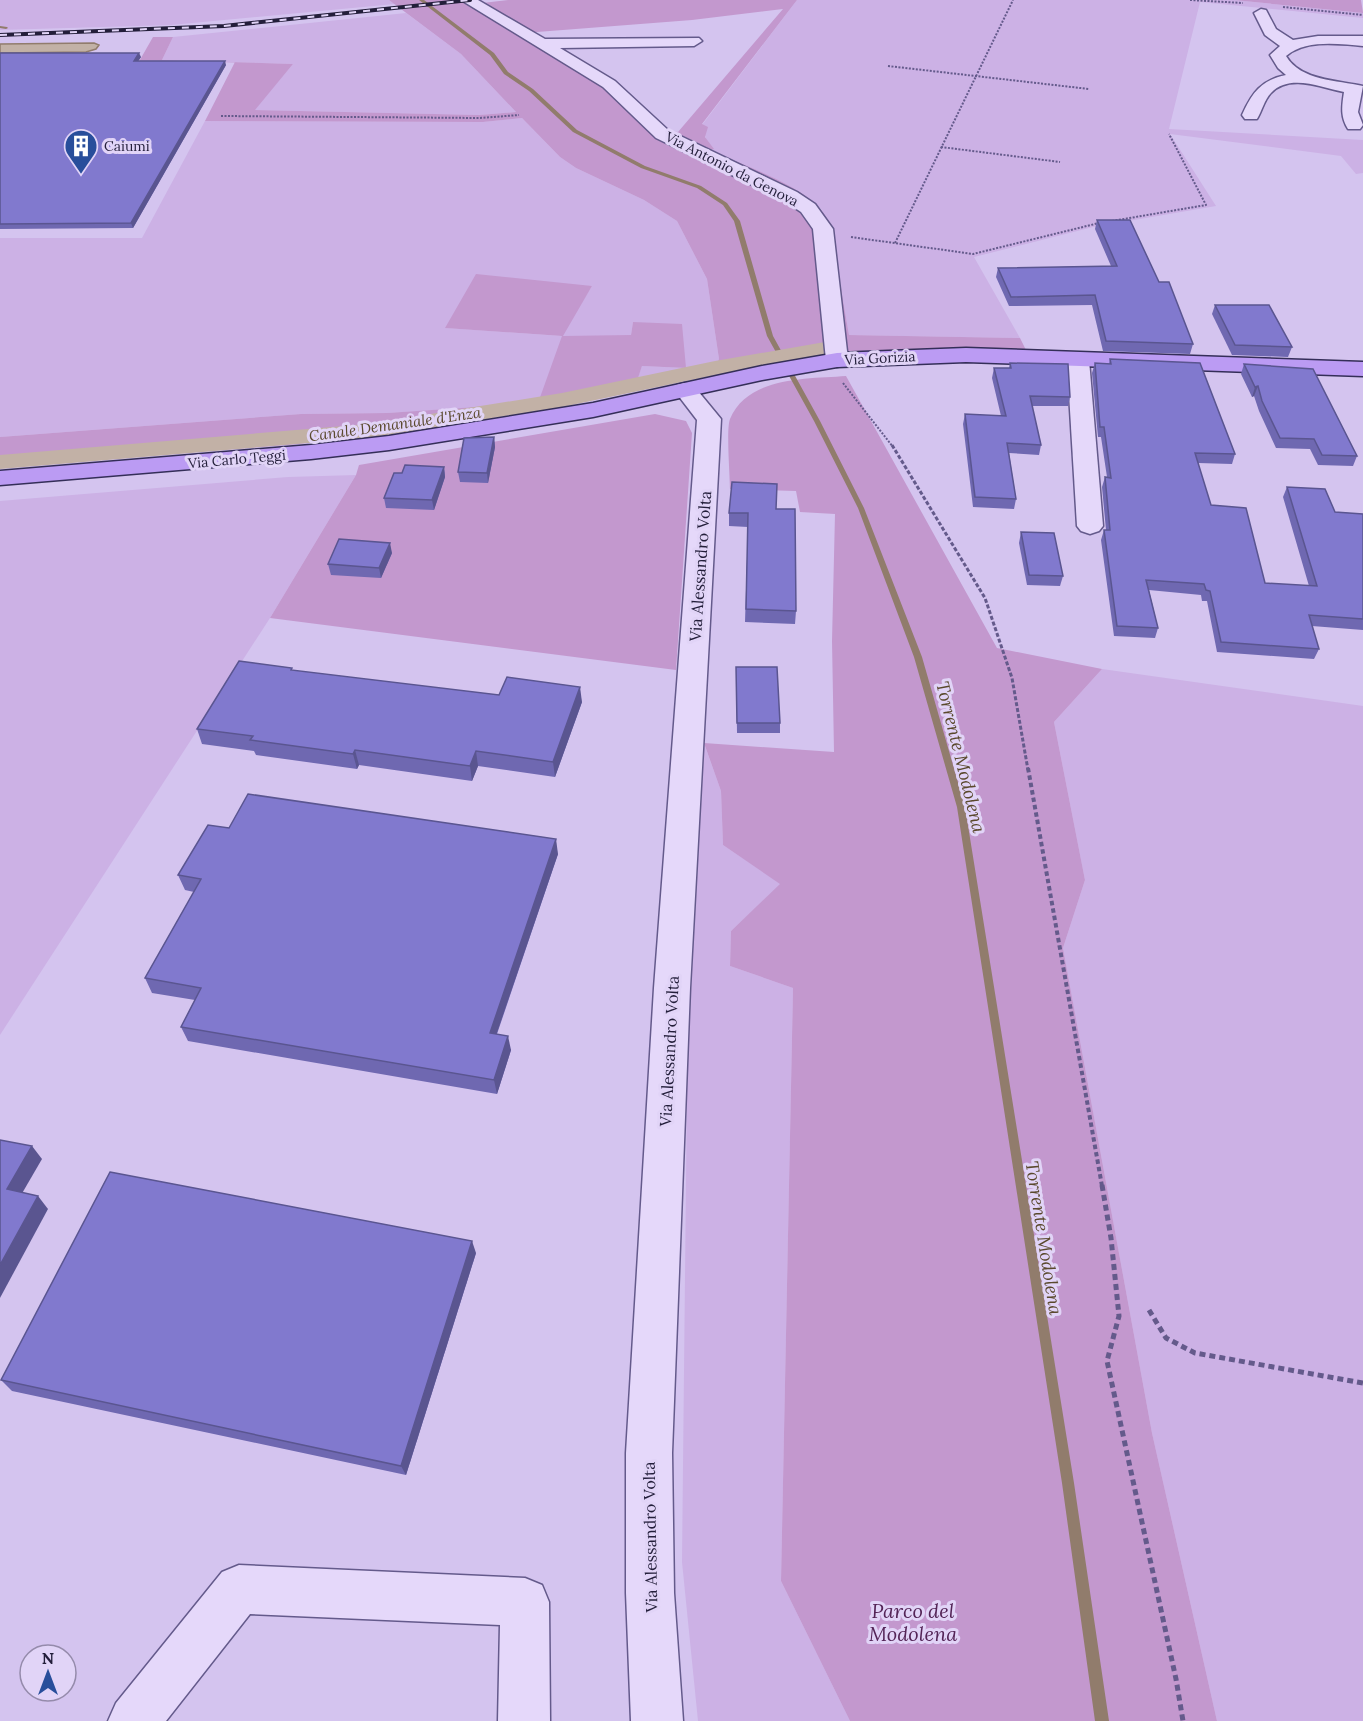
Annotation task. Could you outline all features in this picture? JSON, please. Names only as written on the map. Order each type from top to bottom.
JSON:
[{"type":"main road","name":"Via Gorizia","points":[[686,390],[762,373],[966,355],[1363,369]]},
{"type":"main road","name":"Via Carlo Teggi","points":[[0,478],[311,452],[389,443],[506,426],[686,390]]},
{"type":"street","name":"Via Antonio da Genova","points":[[468,0],[609,84],[662,134],[790,196],[808,208],[823,229],[832,366]]},
{"type":"street","points":[[1261,13],[1270,32],[1291,46]]},
{"type":"street","points":[[1354,125],[1350,112],[1358,90],[1302,77],[1290,71],[1278,55],[1291,46],[1319,40],[1363,41]]},
{"type":"street","points":[[544,44],[694,41]]},
{"type":"street","points":[[1251,115],[1261,93],[1271,85],[1302,77]]},
{"type":"street","points":[[1078,360],[1090,526]]},
{"type":"street","name":"Via Alessandro Volta","points":[[657,1721],[650,1593],[649,1453],[672,987],[709,419],[686,390]]},
{"type":"street","points":[[134,1721],[239,1589],[525,1602],[524,1721]]},
{"type":"path","points":[[895,243],[1013,0]]},
{"type":"path","points":[[888,66],[1089,89]]},
{"type":"path","points":[[221,116],[480,118],[519,115]]},
{"type":"path","points":[[851,237],[972,254],[1095,224],[1206,205],[1169,134]]},
{"type":"path","points":[[941,147],[1060,162]]},
{"type":"path","points":[[832,366],[901,457],[985,598],[1012,678],[1111,1238],[1119,1316],[1107,1361],[1176,1679],[1183,1721]]},
{"type":"path","points":[[1149,1310],[1166,1338],[1196,1353],[1363,1383]]},
{"type":"shaded area","points":[[0,0],[389,0],[395,4],[171,25],[0,30]]},
{"type":"shaded area","points":[[797,0],[1234,0],[1363,13],[1363,18],[1200,2],[1169,129],[1363,140],[1363,173],[1356,174],[1341,156],[1170,134],[1216,206],[1093,227],[974,257],[1020,338],[849,335],[832,236],[822,210],[815,203],[787,186],[709,149],[702,125]]},
{"type":"shaded area","points":[[406,13],[461,54],[516,112],[479,115],[254,110],[293,64],[162,60],[173,37]]},
{"type":"shaded area","points":[[94,43],[99,45],[96,49],[86,52],[0,53],[0,44]]},
{"type":"shaded area","points":[[522,118],[560,157],[576,168],[644,200],[677,221],[707,279],[719,359],[715,368],[635,385],[642,366],[685,368],[633,322],[631,335],[539,403],[387,413],[301,414],[0,437],[0,238],[142,238],[205,121],[483,122]],"holes":[[[592,286],[561,336],[446,328]]]},
{"type":"shaded area","points":[[356,475],[270,618],[0,1035],[0,501],[288,477]]},
{"type":"shaded area","points":[[1102,669],[1363,706],[1363,1721],[1217,1721],[1152,1433],[1063,948],[1085,880],[1054,722]]},
{"type":"shaded area","points":[[691,707],[721,791],[723,845],[781,884],[731,931],[730,966],[793,988],[781,1581],[850,1721],[698,1721],[682,1562]]},
{"type":"green space","points":[[389,0],[468,0],[474,4],[508,0],[797,0],[702,124],[708,127],[705,137],[714,149],[710,150],[800,192],[823,213],[832,236],[849,335],[1020,338],[1027,352],[836,354],[299,444],[0,467],[0,437],[301,414],[387,413],[538,403],[562,336],[445,328],[476,274],[592,286],[563,336],[631,335],[633,322],[682,324],[686,368],[642,366],[636,384],[715,368],[719,359],[707,279],[677,221],[644,200],[576,168],[560,157],[522,118],[483,122],[205,121],[235,62],[293,64],[255,110],[479,115],[516,112],[461,54]],"holes":[[[783,9],[678,132],[655,128],[609,84],[524,33],[692,20]]]},
{"type":"green space","points":[[1234,0],[1361,0],[1363,13]]},
{"type":"green space","points":[[153,37],[173,37],[162,60],[231,62],[137,65]]},
{"type":"green space","name":"Parco del Modolena","points":[[846,376],[997,648],[1102,669],[1054,722],[1085,880],[1063,948],[1152,1433],[1217,1721],[850,1721],[781,1581],[793,988],[730,966],[731,931],[780,884],[723,845],[721,791],[704,743],[834,752],[832,641],[835,514],[800,512],[796,491],[730,489],[728,432],[730,419],[739,405],[750,395],[765,387],[780,382]]},
{"type":"green space","points":[[655,414],[686,421],[692,433],[676,670],[270,618],[356,475],[359,465]]},
{"type":"building","points":[[0,53],[139,53],[134,61],[225,61],[131,223],[0,224]]},
{"type":"building","points":[[1097,220],[1130,220],[1159,282],[1169,282],[1193,344],[1106,341],[1095,295],[1011,297],[998,268],[1117,266]]},
{"type":"building","points":[[1215,305],[1269,305],[1292,347],[1235,345]]},
{"type":"building","points":[[1110,359],[1200,363],[1235,454],[1195,453],[1211,505],[1246,508],[1265,583],[1317,586],[1287,487],[1325,489],[1335,512],[1363,514],[1363,619],[1309,615],[1319,649],[1221,642],[1210,591],[1206,590],[1204,584],[1146,580],[1158,628],[1117,626],[1104,530],[1110,530],[1105,477],[1111,478],[1104,427],[1100,427],[1095,363],[1111,364]]},
{"type":"building","points":[[1010,363],[1068,364],[1070,397],[1030,396],[1041,445],[1007,443],[1016,499],[975,497],[965,414],[1006,416],[994,368],[1011,368]]},
{"type":"building","points":[[1244,364],[1313,369],[1357,456],[1322,455],[1314,439],[1280,438],[1262,401],[1258,386],[1255,387]]},
{"type":"building","points":[[494,437],[487,473],[458,472],[464,438]]},
{"type":"building","points":[[405,465],[444,467],[432,500],[384,498],[394,473],[402,473]]},
{"type":"building","points":[[732,482],[777,484],[776,509],[795,509],[796,611],[746,609],[748,513],[729,513]]},
{"type":"building","points":[[1021,532],[1054,533],[1063,576],[1029,575]]},
{"type":"building","points":[[339,539],[390,543],[379,568],[328,564]]},
{"type":"building","points":[[239,661],[292,668],[291,670],[499,695],[507,677],[580,687],[553,762],[476,751],[470,766],[355,750],[353,754],[250,740],[253,736],[197,729]]},
{"type":"building","points":[[736,667],[777,667],[780,723],[737,723]]},
{"type":"building","points":[[248,794],[556,839],[490,1033],[508,1036],[494,1080],[181,1027],[201,988],[145,978],[201,879],[178,875],[208,825],[229,828]]},
{"type":"building","points":[[0,1140],[32,1146],[7,1189],[38,1196],[0,1265]]},
{"type":"building","points":[[110,1172],[472,1241],[401,1466],[1,1380]]},
{"type":"waterway","name":"Torrente Modolena","points":[[421,0],[492,54],[506,73],[531,90],[575,131],[643,167],[699,187],[725,204],[737,221],[770,336],[861,508],[918,657],[961,807],[1068,1483],[1102,1721]]},
{"type":"waterway","points":[[0,27],[6,28]]},
{"type":"waterway","name":"Canale Demaniale d'Enza","points":[[0,462],[368,431],[562,400],[715,368],[825,349]]},
{"type":"railway","points":[[0,35],[224,26],[470,0]]},
{"type":"place","name":"Caiumi","points":[[81,175]]}]
